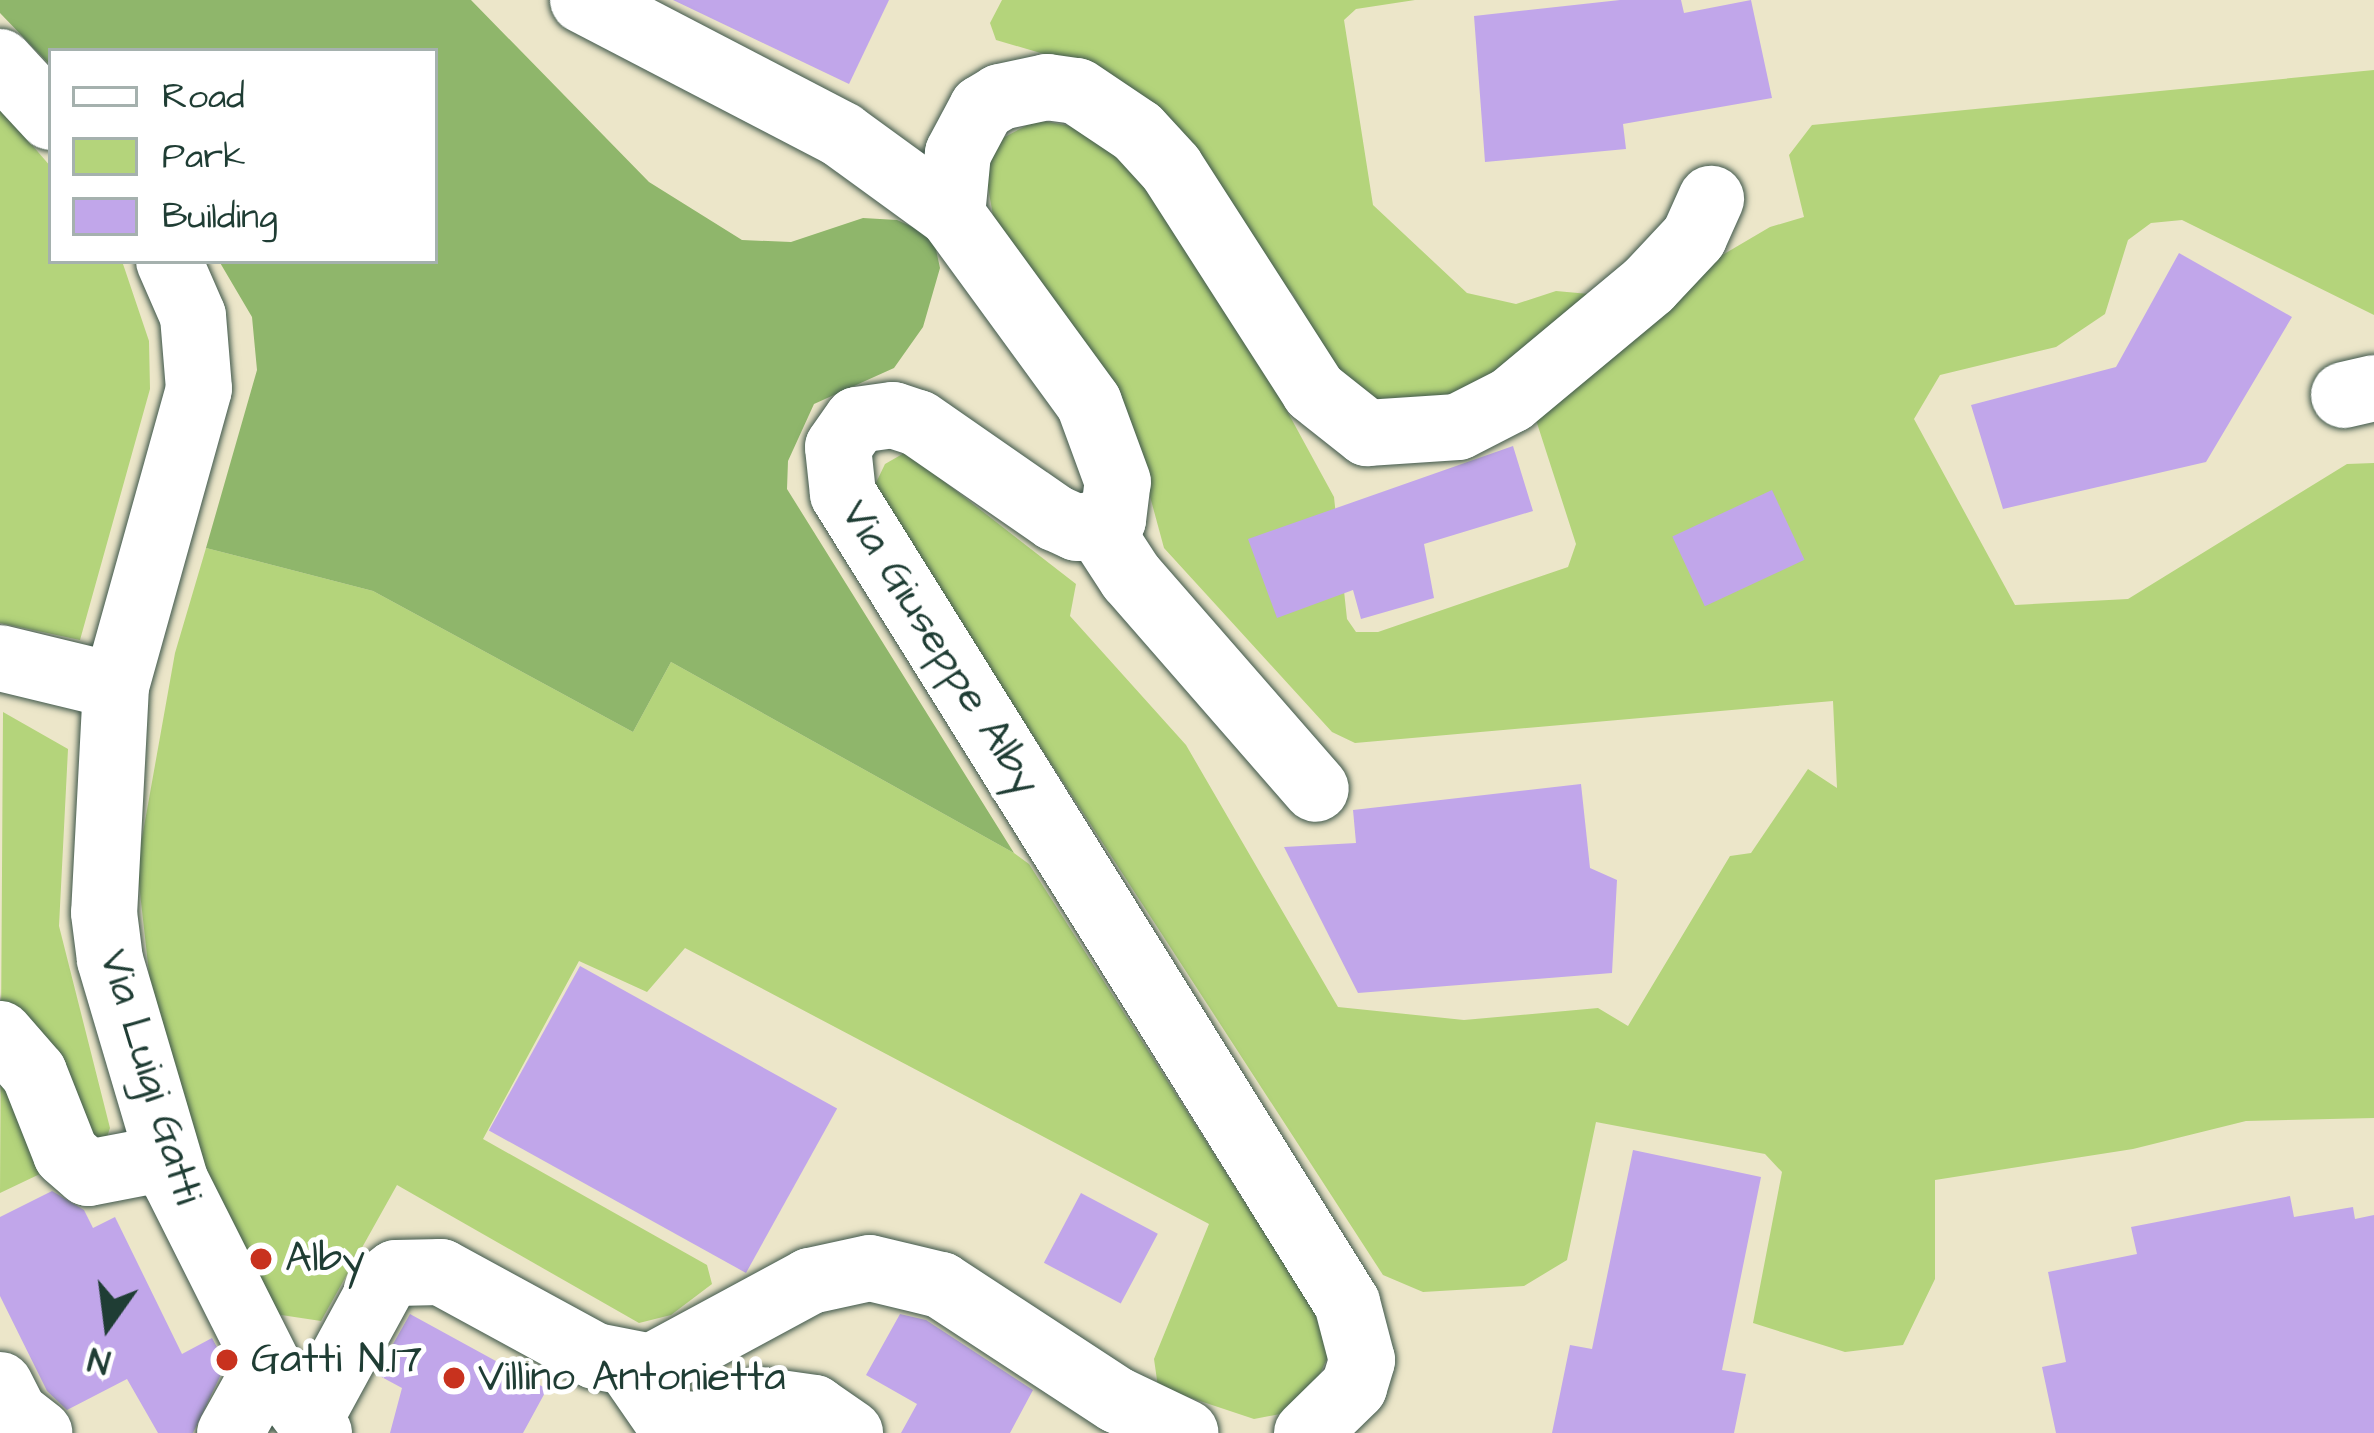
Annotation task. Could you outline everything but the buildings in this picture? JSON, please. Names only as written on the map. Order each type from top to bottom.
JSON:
[{"type":"street","points":[[583,0],[842,136],[952,215],[1089,403],[1118,482],[1113,520],[1100,528],[1131,578],[1316,789]]},
{"type":"street","points":[[0,62],[48,114]]},
{"type":"street","points":[[952,215],[952,170],[982,108],[1047,86],[1077,92],[1114,111],[1171,168],[1315,391],[1367,434],[1458,427],[1511,400],[1648,285],[1694,237],[1711,199]]},
{"type":"street","name":"Via Luigi Gatti","points":[[170,264],[193,316],[199,389],[116,686],[104,913],[166,1158],[268,1365],[315,1426]]},
{"type":"street","name":"Via Giuseppe Alby","points":[[1100,528],[1054,518],[919,423],[893,415],[857,420],[838,447],[843,494],[1347,1303],[1361,1360],[1344,1425]]},
{"type":"street","points":[[0,658],[116,686]]},
{"type":"street","points":[[0,1034],[34,1073],[66,1154],[88,1173],[166,1158]]},
{"type":"street","points":[[315,1426],[383,1282],[416,1268],[441,1272],[595,1356],[630,1366],[669,1360],[810,1281],[871,1268],[941,1285],[1117,1400],[1186,1433]]},
{"type":"street","points":[[230,1433],[268,1365]]},
{"type":"street","points":[[630,1366],[670,1424],[718,1425],[758,1400],[814,1408],[850,1433]]},
{"type":"street","points":[[0,1385],[15,1414],[39,1433]]},
{"type":"green space","points":[[0,0],[471,0],[649,182],[742,240],[791,242],[863,218],[897,220],[933,236],[940,268],[923,327],[894,368],[814,404],[788,461],[787,489],[1014,853],[671,662],[633,732],[373,591],[206,548],[257,370],[252,317],[221,264],[438,264],[438,48],[48,48],[48,63],[0,13]]},
{"type":"green space","points":[[1002,0],[1415,0],[1356,9],[1344,20],[1373,205],[1467,293],[1516,304],[1556,291],[1589,294],[1510,372],[1404,413],[1363,395],[1333,366],[1292,293],[1262,276],[1088,67],[996,40],[990,23]]},
{"type":"green space","points":[[2374,70],[2374,315],[2182,220],[2151,223],[2128,240],[2105,314],[2056,347],[1940,375],[1914,419],[2015,605],[2128,599],[2347,464],[2374,463],[2374,1118],[2246,1121],[2133,1149],[1935,1180],[1935,1279],[1903,1345],[1845,1352],[1753,1323],[1782,1172],[1765,1154],[1596,1122],[1567,1260],[1524,1286],[1423,1292],[1383,1275],[873,489],[885,464],[906,452],[1076,584],[1070,616],[1186,745],[1338,1007],[1464,1020],[1598,1008],[1628,1026],[1730,856],[1751,853],[1808,769],[1837,788],[1833,701],[1355,743],[1332,732],[1164,548],[1126,408],[995,227],[984,164],[1001,139],[1037,120],[1111,133],[1202,255],[1334,497],[1347,619],[1356,632],[1378,632],[1568,567],[1576,544],[1536,420],[1702,267],[1770,227],[1804,217],[1789,155],[1812,125]]},
{"type":"green space","points":[[0,108],[48,164],[48,264],[123,264],[149,341],[150,389],[80,640],[0,623]]},
{"type":"green space","points":[[206,548],[373,591],[633,732],[671,662],[1029,864],[1325,1328],[1332,1347],[1311,1394],[1280,1414],[1254,1419],[1158,1387],[1154,1359],[1209,1224],[685,948],[647,992],[579,961],[483,1139],[707,1265],[712,1284],[671,1315],[639,1323],[397,1185],[321,1321],[268,1313],[207,1184],[153,1009],[137,866],[175,653]]},
{"type":"green space","points":[[3,712],[68,749],[59,926],[110,1128],[105,1143],[0,1193]]},
{"type":"place","name":"Alby","points":[[261,1259]]},
{"type":"place","name":"Gatti N.17","points":[[227,1360]]},
{"type":"place","name":"Villino Antonietta","points":[[454,1378]]}]
